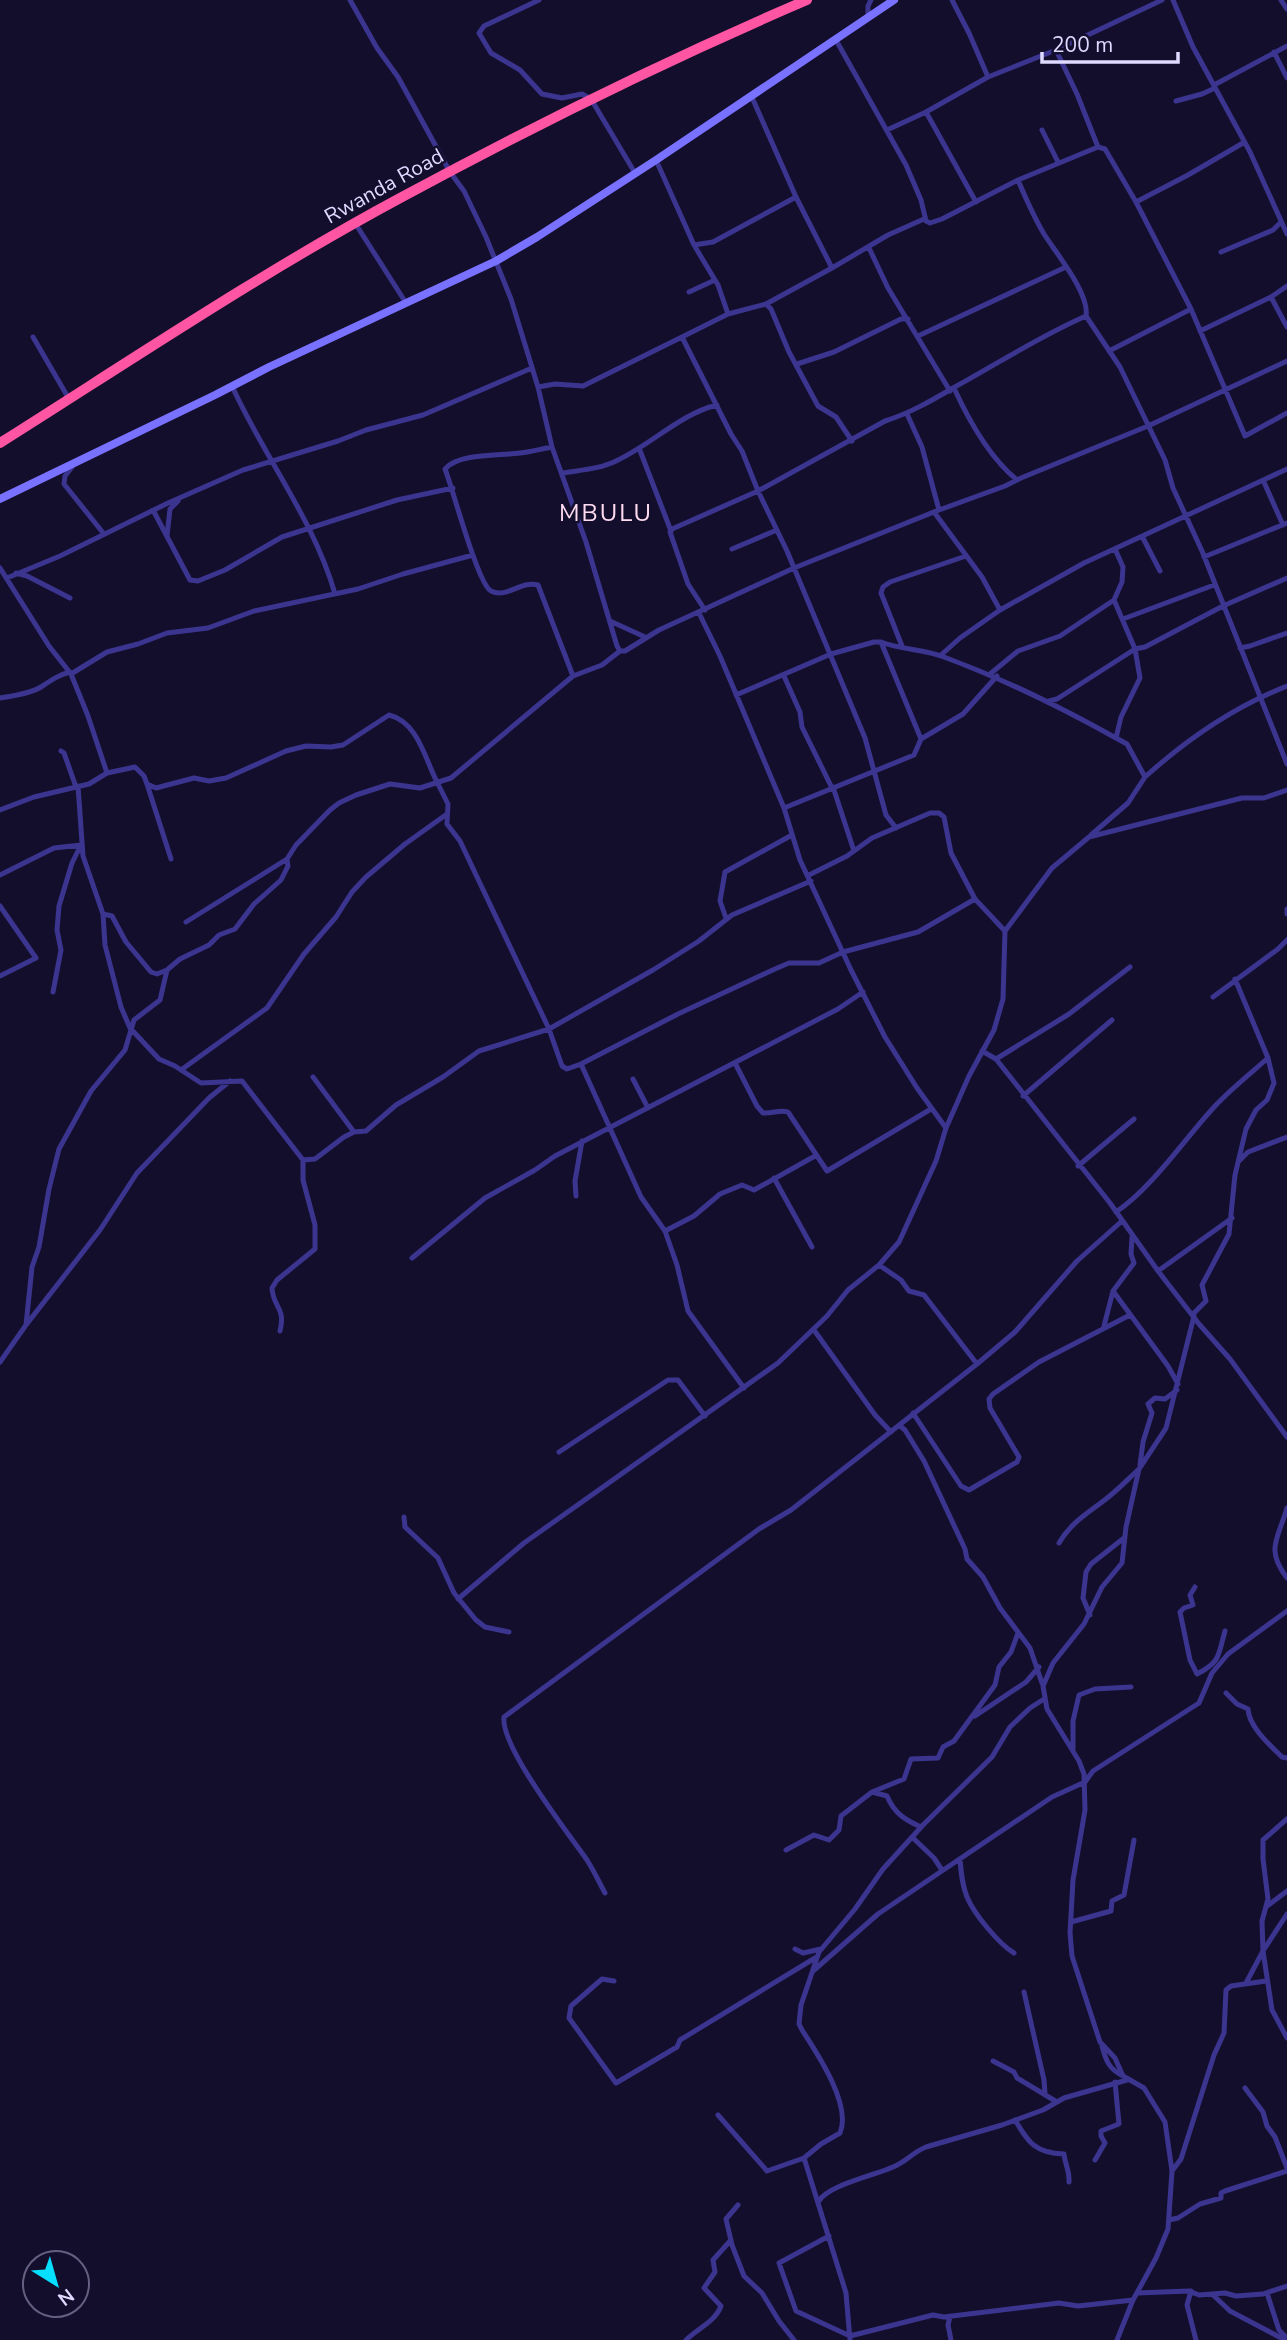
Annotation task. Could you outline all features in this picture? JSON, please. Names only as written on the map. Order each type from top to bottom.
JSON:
[{"type":"highway","name":"Rwanda Road","points":[[0,443],[222,302],[355,223],[591,99],[807,0]]},
{"type":"street","points":[[350,0],[377,48],[398,77],[450,172],[464,191],[496,261],[511,299],[538,387],[552,447],[563,472],[620,651]]},
{"type":"street","points":[[539,0],[484,26],[479,33],[485,46],[491,53],[520,70],[542,94],[562,98],[582,94],[591,99],[635,173]]},
{"type":"street","points":[[868,17],[871,0]]},
{"type":"street","points":[[0,499],[496,261],[656,160],[836,40],[881,4],[894,0]]},
{"type":"street","points":[[952,0],[970,33],[988,77]]},
{"type":"street","points":[[887,130],[926,112],[988,77],[1056,50],[1161,0]]},
{"type":"street","points":[[1172,0],[1214,87],[1254,160],[1287,234]]},
{"type":"street","points":[[1282,0],[1287,9]]},
{"type":"street","points":[[836,40],[887,130],[914,183],[921,200],[924,219],[930,223],[1058,162],[1098,147],[1105,149],[1136,202],[1191,309],[1245,436],[1287,413]]},
{"type":"street","points":[[1175,101],[1202,94],[1287,46]]},
{"type":"street","points":[[1056,50],[1098,147]]},
{"type":"street","points":[[1274,52],[1287,78]]},
{"type":"street","points":[[751,95],[796,197],[832,268]]},
{"type":"street","points":[[926,112],[976,202]]},
{"type":"street","points":[[1042,130],[1058,162]]},
{"type":"street","points":[[1136,202],[1243,143]]},
{"type":"street","points":[[656,160],[694,244],[715,280],[728,314]]},
{"type":"street","points":[[1018,180],[1038,222],[1084,302],[1086,316],[1119,367],[1165,460],[1287,764]]},
{"type":"street","points":[[694,244],[713,242],[796,197]]},
{"type":"street","points":[[538,387],[567,384],[583,386],[728,314],[766,304],[888,235],[924,219]]},
{"type":"street","points":[[1222,252],[1273,230],[1281,222]]},
{"type":"street","points":[[355,223],[405,303]]},
{"type":"street","points":[[869,248],[888,288],[952,390],[997,460],[1017,480]]},
{"type":"street","points":[[918,336],[1066,267]]},
{"type":"street","points":[[689,292],[715,280]]},
{"type":"street","points":[[1200,331],[1271,297],[1287,286]]},
{"type":"street","points":[[1271,297],[1287,327]]},
{"type":"street","points":[[766,304],[771,309],[789,352],[818,406],[836,417],[852,441]]},
{"type":"street","points":[[1109,351],[1191,309]]},
{"type":"street","points":[[671,531],[678,525],[758,491],[886,421],[907,414],[1026,346],[1086,316]]},
{"type":"street","points":[[797,364],[834,352],[908,318]]},
{"type":"street","points":[[33,337],[69,399]]},
{"type":"street","points":[[682,337],[742,452],[794,568],[865,738],[886,815],[896,828]]},
{"type":"street","points":[[187,922],[287,859],[296,845],[330,810],[356,795],[390,785],[420,788],[451,778],[573,676],[602,665],[645,637],[794,568],[1006,486],[1148,426],[1287,361]]},
{"type":"street","points":[[7,578],[243,470],[366,430],[423,415],[532,368]]},
{"type":"street","points":[[232,386],[307,528],[335,594]]},
{"type":"street","points":[[563,472],[606,466],[705,408],[718,405]]},
{"type":"street","points":[[907,414],[922,447],[936,511],[982,577],[1000,610]]},
{"type":"street","points":[[552,447],[450,462],[445,469],[482,580],[491,591],[503,593],[531,583],[538,585],[573,676]]},
{"type":"street","points":[[639,447],[688,584],[784,808],[800,860],[885,1037],[946,1128]]},
{"type":"street","points":[[76,461],[76,466],[65,476],[64,484],[104,534]]},
{"type":"street","points":[[941,656],[960,638],[1000,610],[1115,549],[1287,469]]},
{"type":"street","points":[[1204,557],[1285,524],[1263,480]]},
{"type":"street","points":[[153,510],[193,582],[225,570],[271,542],[307,528],[397,500],[453,488]]},
{"type":"street","points":[[167,537],[170,509],[183,496]]},
{"type":"street","points":[[732,549],[777,530]]},
{"type":"street","points":[[1142,536],[1160,572]]},
{"type":"street","points":[[784,808],[914,755],[921,739],[962,714],[993,675],[1018,651],[1060,636],[1114,600],[1122,582],[1123,567],[1115,549]]},
{"type":"street","points":[[0,698],[44,686],[48,680],[70,673],[107,652],[167,633],[208,628],[254,611],[358,589],[473,555]]},
{"type":"street","points":[[902,646],[881,593],[883,587],[890,582],[966,556]]},
{"type":"street","points":[[0,568],[48,646],[70,673],[107,773]]},
{"type":"street","points":[[16,573],[70,598]]},
{"type":"street","points":[[1049,701],[1057,699],[1135,649],[1145,647],[1223,606],[1287,578]]},
{"type":"street","points":[[1123,619],[1214,585]]},
{"type":"street","points":[[1114,600],[1135,649],[1140,678],[1121,717],[1116,738]]},
{"type":"street","points":[[609,621],[645,637]]},
{"type":"street","points":[[1240,648],[1287,632]]},
{"type":"street","points":[[736,695],[831,654],[874,642],[902,646],[941,656],[993,675],[1049,701],[1126,744],[1145,776]]},
{"type":"street","points":[[881,642],[921,739]]},
{"type":"street","points":[[784,676],[800,712],[802,727],[833,788],[854,851]]},
{"type":"street","points":[[458,1599],[524,1543],[778,1363],[814,1330],[848,1290],[879,1265],[899,1242],[936,1161],[946,1128],[993,1030],[1003,999],[1005,931],[1028,898],[1052,868],[1128,803],[1145,776],[1217,723],[1260,697],[1287,686]]},
{"type":"street","points":[[147,784],[156,788],[194,778],[209,781],[226,778],[286,751],[306,746],[343,745],[389,715],[397,717],[411,729],[448,804],[447,824],[460,841],[549,1029],[562,1066],[570,1069],[775,968],[789,963],[818,963],[843,952],[918,932],[975,899]]},
{"type":"street","points":[[61,751],[77,787],[81,845],[103,914],[105,945],[121,1007],[131,1028],[159,1059],[201,1083],[242,1081],[303,1160],[303,1180],[315,1225],[315,1245],[312,1252],[295,1264],[272,1288],[272,1296],[281,1309],[282,1322],[279,1331]]},
{"type":"street","points":[[0,810],[34,797],[77,787],[97,780],[107,773],[135,767],[144,776],[171,859]]},
{"type":"street","points":[[1089,836],[1242,798],[1264,798],[1287,790]]},
{"type":"street","points":[[303,1160],[315,1159],[354,1132],[366,1132],[396,1104],[443,1077],[480,1051],[549,1029],[699,942],[726,918],[810,878],[864,843],[935,812],[942,815],[951,853],[975,899],[1005,931]]},
{"type":"street","points":[[181,1070],[267,1008],[352,892],[405,844],[447,814]]},
{"type":"street","points":[[726,918],[720,901],[725,872],[792,835]]},
{"type":"street","points":[[0,876],[54,848],[81,845]]},
{"type":"street","points":[[53,992],[61,950],[57,930],[59,906],[72,863],[81,845]]},
{"type":"street","points":[[103,914],[112,916],[126,942],[151,972],[156,974],[209,945],[219,936],[233,931],[254,904],[281,880],[288,866],[287,859]]},
{"type":"street","points":[[0,906],[36,958],[0,976]]},
{"type":"street","points":[[1213,997],[1287,940]]},
{"type":"street","points":[[996,1059],[1069,1014],[1130,967]]},
{"type":"street","points":[[26,1325],[33,1267],[59,1149],[91,1091],[125,1050],[134,1020],[160,1000],[167,970]]},
{"type":"street","points":[[1059,1543],[1074,1522],[1103,1502],[1140,1468],[1166,1428],[1178,1387],[1193,1315],[1206,1301],[1202,1286],[1229,1234],[1235,1175],[1246,1129],[1256,1110],[1267,1100],[1274,1083],[1269,1058],[1235,979]]},
{"type":"street","points":[[412,1258],[485,1198],[582,1141],[838,1009],[863,992]]},
{"type":"street","points":[[1023,1096],[1112,1020]]},
{"type":"street","points":[[982,1051],[996,1059],[1287,1436]]},
{"type":"street","points":[[1116,1212],[1169,1161],[1217,1104],[1269,1058]]},
{"type":"street","points":[[735,1063],[757,1106],[763,1113],[771,1114],[782,1110],[788,1112],[827,1171],[931,1109]]},
{"type":"street","points":[[581,1064],[641,1197],[665,1231],[677,1265],[688,1311],[744,1388]]},
{"type":"street","points":[[313,1077],[354,1132]]},
{"type":"street","points":[[633,1079],[648,1108]]},
{"type":"street","points":[[0,1362],[100,1230],[149,1158],[171,1140],[209,1098],[230,1081]]},
{"type":"street","points":[[1079,1166],[1134,1119]]},
{"type":"street","points":[[1239,1161],[1248,1152],[1287,1137]]},
{"type":"street","points":[[576,1196],[575,1181],[582,1141]]},
{"type":"street","points":[[665,1231],[694,1216],[720,1194],[742,1185],[754,1190],[815,1156]]},
{"type":"street","points":[[774,1178],[812,1247]]},
{"type":"street","points":[[1158,1271],[1232,1218]]},
{"type":"street","points":[[605,1893],[589,1863],[524,1768],[506,1732],[504,1717],[749,1536],[791,1510],[900,1426],[1015,1332],[1077,1261],[1122,1221]]},
{"type":"street","points":[[1104,1327],[1113,1291],[1134,1264],[1131,1254],[1132,1237]]},
{"type":"street","points":[[879,1265],[901,1280],[909,1291],[924,1295],[977,1364]]},
{"type":"street","points":[[1113,1291],[1170,1368],[1178,1387]]},
{"type":"street","points":[[913,1413],[961,1486],[969,1490],[1017,1462],[1019,1457],[990,1408],[989,1399],[993,1394],[1038,1362],[1130,1315]]},
{"type":"street","points":[[814,1330],[875,1415],[891,1432]]},
{"type":"street","points":[[559,1452],[667,1380],[678,1380],[705,1416]]},
{"type":"street","points":[[1043,1686],[1053,1663],[1090,1615],[1102,1587],[1122,1563],[1124,1538],[1140,1468],[1143,1442],[1152,1413],[1148,1404],[1156,1398],[1165,1399],[1178,1387]]},
{"type":"street","points":[[900,1426],[924,1461],[937,1494],[965,1549],[967,1559],[983,1577],[1000,1608],[1030,1648],[1039,1667],[1044,1699],[1051,1716],[1079,1761],[1085,1782],[1085,1810],[1073,1880],[1073,1956],[1102,2046],[1115,2058],[1125,2078],[1144,2088],[1165,2122],[1172,2171],[1169,2220],[1161,2247],[1136,2293],[1117,2340]]},
{"type":"street","points":[[1287,1508],[1273,1543],[1277,1565],[1287,1578]]},
{"type":"street","points":[[404,1517],[405,1527],[440,1562],[458,1599],[481,1624],[509,1632]]},
{"type":"street","points":[[1090,1615],[1083,1598],[1086,1572],[1089,1566],[1124,1538]]},
{"type":"street","points":[[1195,1587],[1190,1595],[1193,1605],[1181,1612],[1189,1660],[1197,1674],[1212,1667],[1216,1661],[1225,1631]]},
{"type":"street","points":[[811,1973],[878,1914],[1052,1797],[1085,1782],[1093,1772],[1199,1703],[1212,1673],[1228,1654],[1287,1611]]},
{"type":"street","points":[[786,1850],[814,1835],[829,1840],[839,1830],[841,1816],[872,1792],[904,1779],[911,1759],[938,1758],[943,1747],[954,1741],[995,1685],[999,1667],[1011,1652],[1018,1633]]},
{"type":"street","points":[[971,1718],[1026,1682],[1039,1667]]},
{"type":"street","points":[[1073,1750],[1073,1721],[1079,1695],[1095,1689],[1131,1687]]},
{"type":"street","points":[[1226,1693],[1237,1704],[1248,1709],[1248,1714],[1261,1736],[1282,1757],[1287,1758]]},
{"type":"street","points":[[718,2115],[766,2171],[804,2158],[840,2133],[843,2118],[827,2073],[800,2025],[801,2005],[817,1957],[883,1869],[992,1757],[1010,1727],[1044,1699]]},
{"type":"street","points":[[872,1792],[887,1796],[892,1808],[906,1821],[921,1827]]},
{"type":"street","points":[[1287,1819],[1263,1840],[1268,1899],[1262,1921],[1266,1980],[1272,2010],[1287,2038]]},
{"type":"street","points":[[912,1837],[934,1858],[942,1870]]},
{"type":"street","points":[[1071,1922],[1111,1911],[1112,1901],[1124,1895],[1134,1840]]},
{"type":"street","points":[[960,1859],[961,1876],[968,1899],[1003,1947],[1014,1953]]},
{"type":"street","points":[[1266,1907],[1287,1891]]},
{"type":"street","points":[[1246,1983],[1287,1914]]},
{"type":"street","points":[[795,1949],[803,1952],[821,1949]]},
{"type":"street","points":[[614,1981],[602,1979],[571,2006],[569,2018],[617,2083],[677,2047],[680,2040],[817,1957]]},
{"type":"street","points":[[1172,2171],[1181,2159],[1214,2055],[1224,2033],[1226,1991],[1231,1986],[1266,1980]]},
{"type":"street","points":[[1024,1992],[1045,2094]]},
{"type":"street","points":[[993,2061],[1057,2102]]},
{"type":"street","points":[[819,2201],[826,2192],[901,2164],[916,2151],[1015,2120],[1125,2078]]},
{"type":"street","points":[[1095,2160],[1105,2143],[1101,2131],[1119,2124],[1115,2082]]},
{"type":"street","points":[[1169,2220],[1178,2218],[1200,2204],[1221,2198],[1224,2191],[1287,2170],[1263,2112],[1245,2088]]},
{"type":"street","points":[[1015,2120],[1027,2140],[1046,2153],[1064,2154],[1070,2172],[1069,2182]]},
{"type":"street","points":[[804,2158],[847,2298],[850,2338]]},
{"type":"street","points":[[738,2205],[726,2219],[744,2276],[762,2293],[794,2340]]},
{"type":"street","points":[[829,2236],[779,2263],[796,2311],[850,2338],[925,2317],[1059,2303],[1084,2305],[1133,2300]]},
{"type":"street","points":[[686,2340],[717,2316],[721,2306],[704,2288],[715,2272],[713,2260],[731,2240]]},
{"type":"street","points":[[1136,2293],[1191,2291],[1199,2295],[1225,2293],[1236,2296],[1268,2293],[1287,2286]]},
{"type":"street","points":[[1191,2291],[1187,2305],[1196,2340]]},
{"type":"street","points":[[1268,2293],[1279,2330],[1286,2339]]},
{"type":"street","points":[[1212,2294],[1230,2311],[1286,2339]]},
{"type":"street","points":[[950,2316],[948,2325],[951,2340]]},
{"type":"district","name":"MBULU","points":[[606,513]]}]
